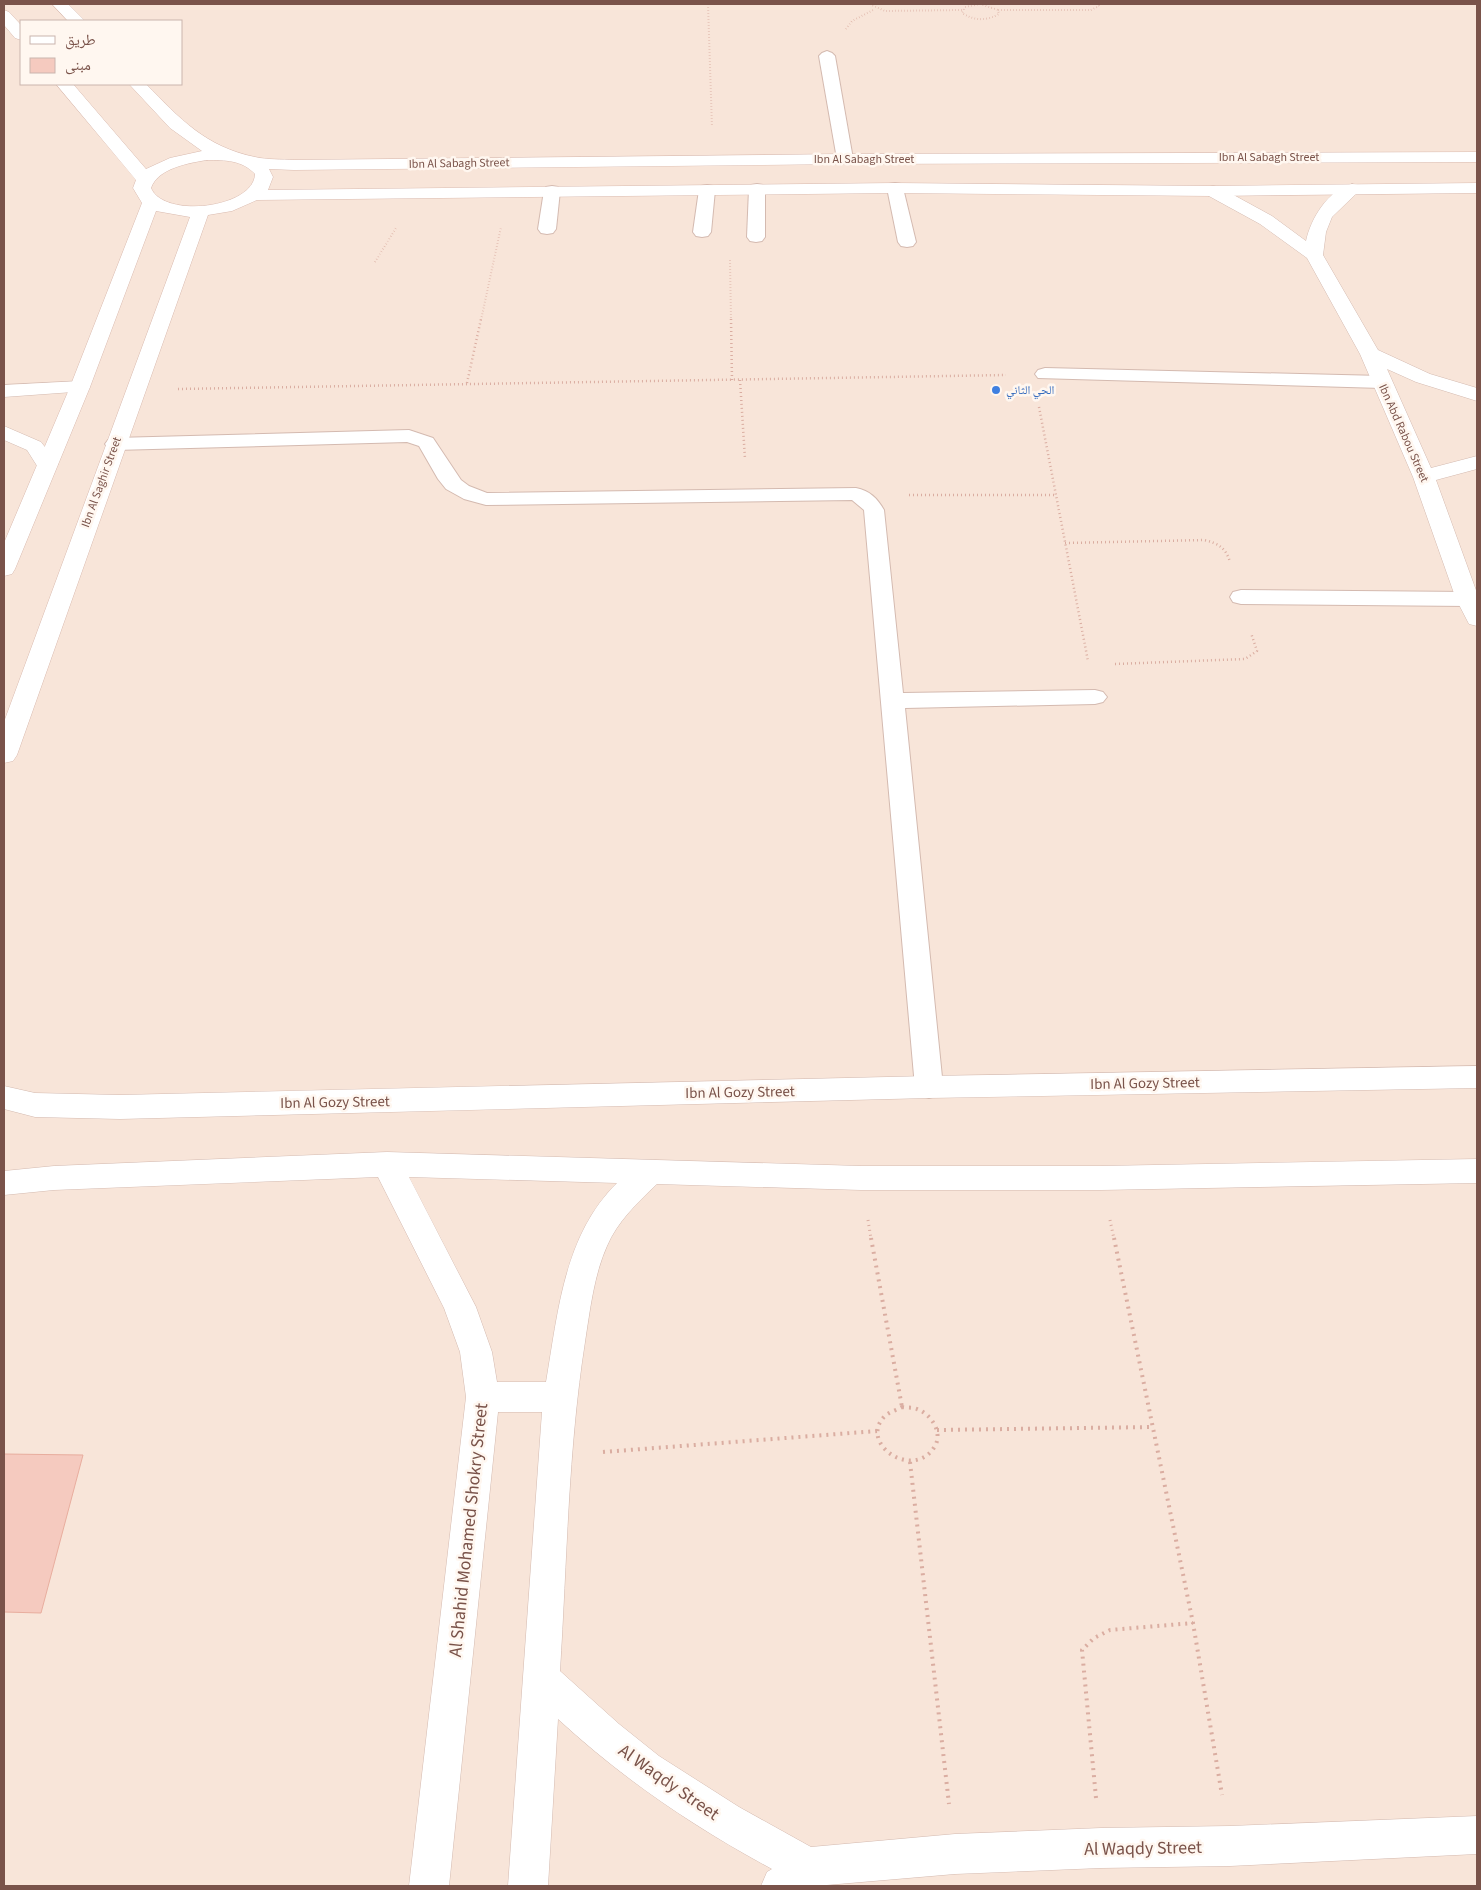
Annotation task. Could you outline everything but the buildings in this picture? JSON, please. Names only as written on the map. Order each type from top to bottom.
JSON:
[{"type":"street","points":[[60,4],[76,20]]},
{"type":"street","points":[[4,15],[20,34]]},
{"type":"street","points":[[65,85],[146,180]]},
{"type":"street","points":[[138,85],[190,138],[206,148],[226,156]]},
{"type":"street","points":[[226,156],[207,155],[169,163],[155,171],[146,180],[143,188],[145,195],[151,202],[164,208],[181,211],[201,211],[231,206],[254,195],[261,188],[265,180],[264,174],[251,162]]},
{"type":"street","name":"Ibn Al Sabagh Street","points":[[226,156],[251,162],[294,165],[713,160],[1477,156]]},
{"type":"street","name":"Ibn Al Sabagh Street","points":[[254,195],[508,194],[552,191],[895,188],[1213,192],[1477,188]]},
{"type":"street","points":[[1314,255],[1321,218],[1330,206],[1352,189]]},
{"type":"street","name":"Ibn Abd Rabou Street","points":[[1213,192],[1266,220],[1314,255],[1370,354],[1424,477],[1477,619]]},
{"type":"street","points":[[4,569],[80,387],[151,202]]},
{"type":"street","name":"Ibn Al Saghir Street","points":[[4,754],[134,390],[201,211]]},
{"type":"street","points":[[1370,354],[1423,378],[1477,395]]},
{"type":"street","points":[[4,391],[80,387]]},
{"type":"street","points":[[4,432],[34,446],[48,464]]},
{"type":"street","points":[[1424,477],[1477,462]]},
{"type":"street","name":"Ibn Al Gozy Street","points":[[4,1098],[35,1105],[120,1107],[928,1087],[1477,1076]]},
{"type":"street","points":[[4,1183],[54,1178],[387,1164],[861,1178],[1101,1178],[1477,1171]]},
{"type":"street","name":"Al Shahid Mohamed Shokry Street","points":[[387,1164],[460,1306],[476,1352],[483,1397],[428,1886]]},
{"type":"street","points":[[528,1886],[560,1397],[577,1293],[591,1245],[603,1223],[626,1194],[651,1171]]},
{"type":"street","points":[[483,1397],[560,1397]]},
{"type":"street","name":"Al Waqdy Street","points":[[542,1679],[609,1739],[683,1795],[765,1845],[795,1877],[955,1854],[1101,1848],[1230,1846],[1477,1835]]},
{"type":"lane","points":[[827,56],[845,159]]},
{"type":"lane","points":[[895,188],[906,242]]},
{"type":"lane","points":[[756,237],[757,189]]},
{"type":"lane","points":[[702,232],[707,190]]},
{"type":"lane","points":[[547,229],[552,191]]},
{"type":"lane","points":[[1039,374],[1382,382]]},
{"type":"lane","points":[[115,444],[409,436],[426,442],[447,479],[456,488],[469,494],[486,498],[856,494],[869,502],[874,510],[928,1087]]},
{"type":"lane","points":[[1241,597],[1468,599]]},
{"type":"lane","points":[[892,700],[1095,697]]},
{"type":"path","points":[[708,4],[713,160]]},
{"type":"path","points":[[870,4],[885,11],[962,10],[965,7],[980,4],[988,5],[998,10],[1091,10],[1099,6],[1098,4]]},
{"type":"path","points":[[962,10],[962,13],[966,16],[981,19],[995,17],[999,14],[998,10]]},
{"type":"path","points":[[729,190],[732,380]]},
{"type":"path","points":[[467,383],[508,194]]},
{"type":"path","points":[[134,390],[1039,374],[1056,495],[1095,697]]},
{"type":"path","points":[[740,380],[748,496]]},
{"type":"path","points":[[856,494],[1056,495]]},
{"type":"path","points":[[1065,543],[1204,540],[1216,542],[1227,550],[1257,651],[1245,659],[1089,666]]},
{"type":"path","points":[[861,1178],[902,1407]]},
{"type":"path","points":[[1101,1178],[1154,1426],[1193,1624],[1230,1846]]},
{"type":"path","points":[[902,1407],[918,1409],[931,1417],[937,1430],[936,1446],[926,1457],[910,1462],[896,1459],[886,1452],[878,1442],[877,1431],[881,1419],[889,1411],[902,1407]]},
{"type":"path","points":[[937,1430],[1154,1426]]},
{"type":"path","points":[[556,1456],[877,1431]]},
{"type":"path","points":[[910,1462],[955,1854]]},
{"type":"path","points":[[1101,1848],[1082,1650],[1094,1638],[1110,1630],[1193,1624]]},
{"type":"shaded area","points":[[4,4],[1477,4],[1477,1886],[4,1886]]},
{"type":"place","name":"الحي الثاني","points":[[996,390]]}]
